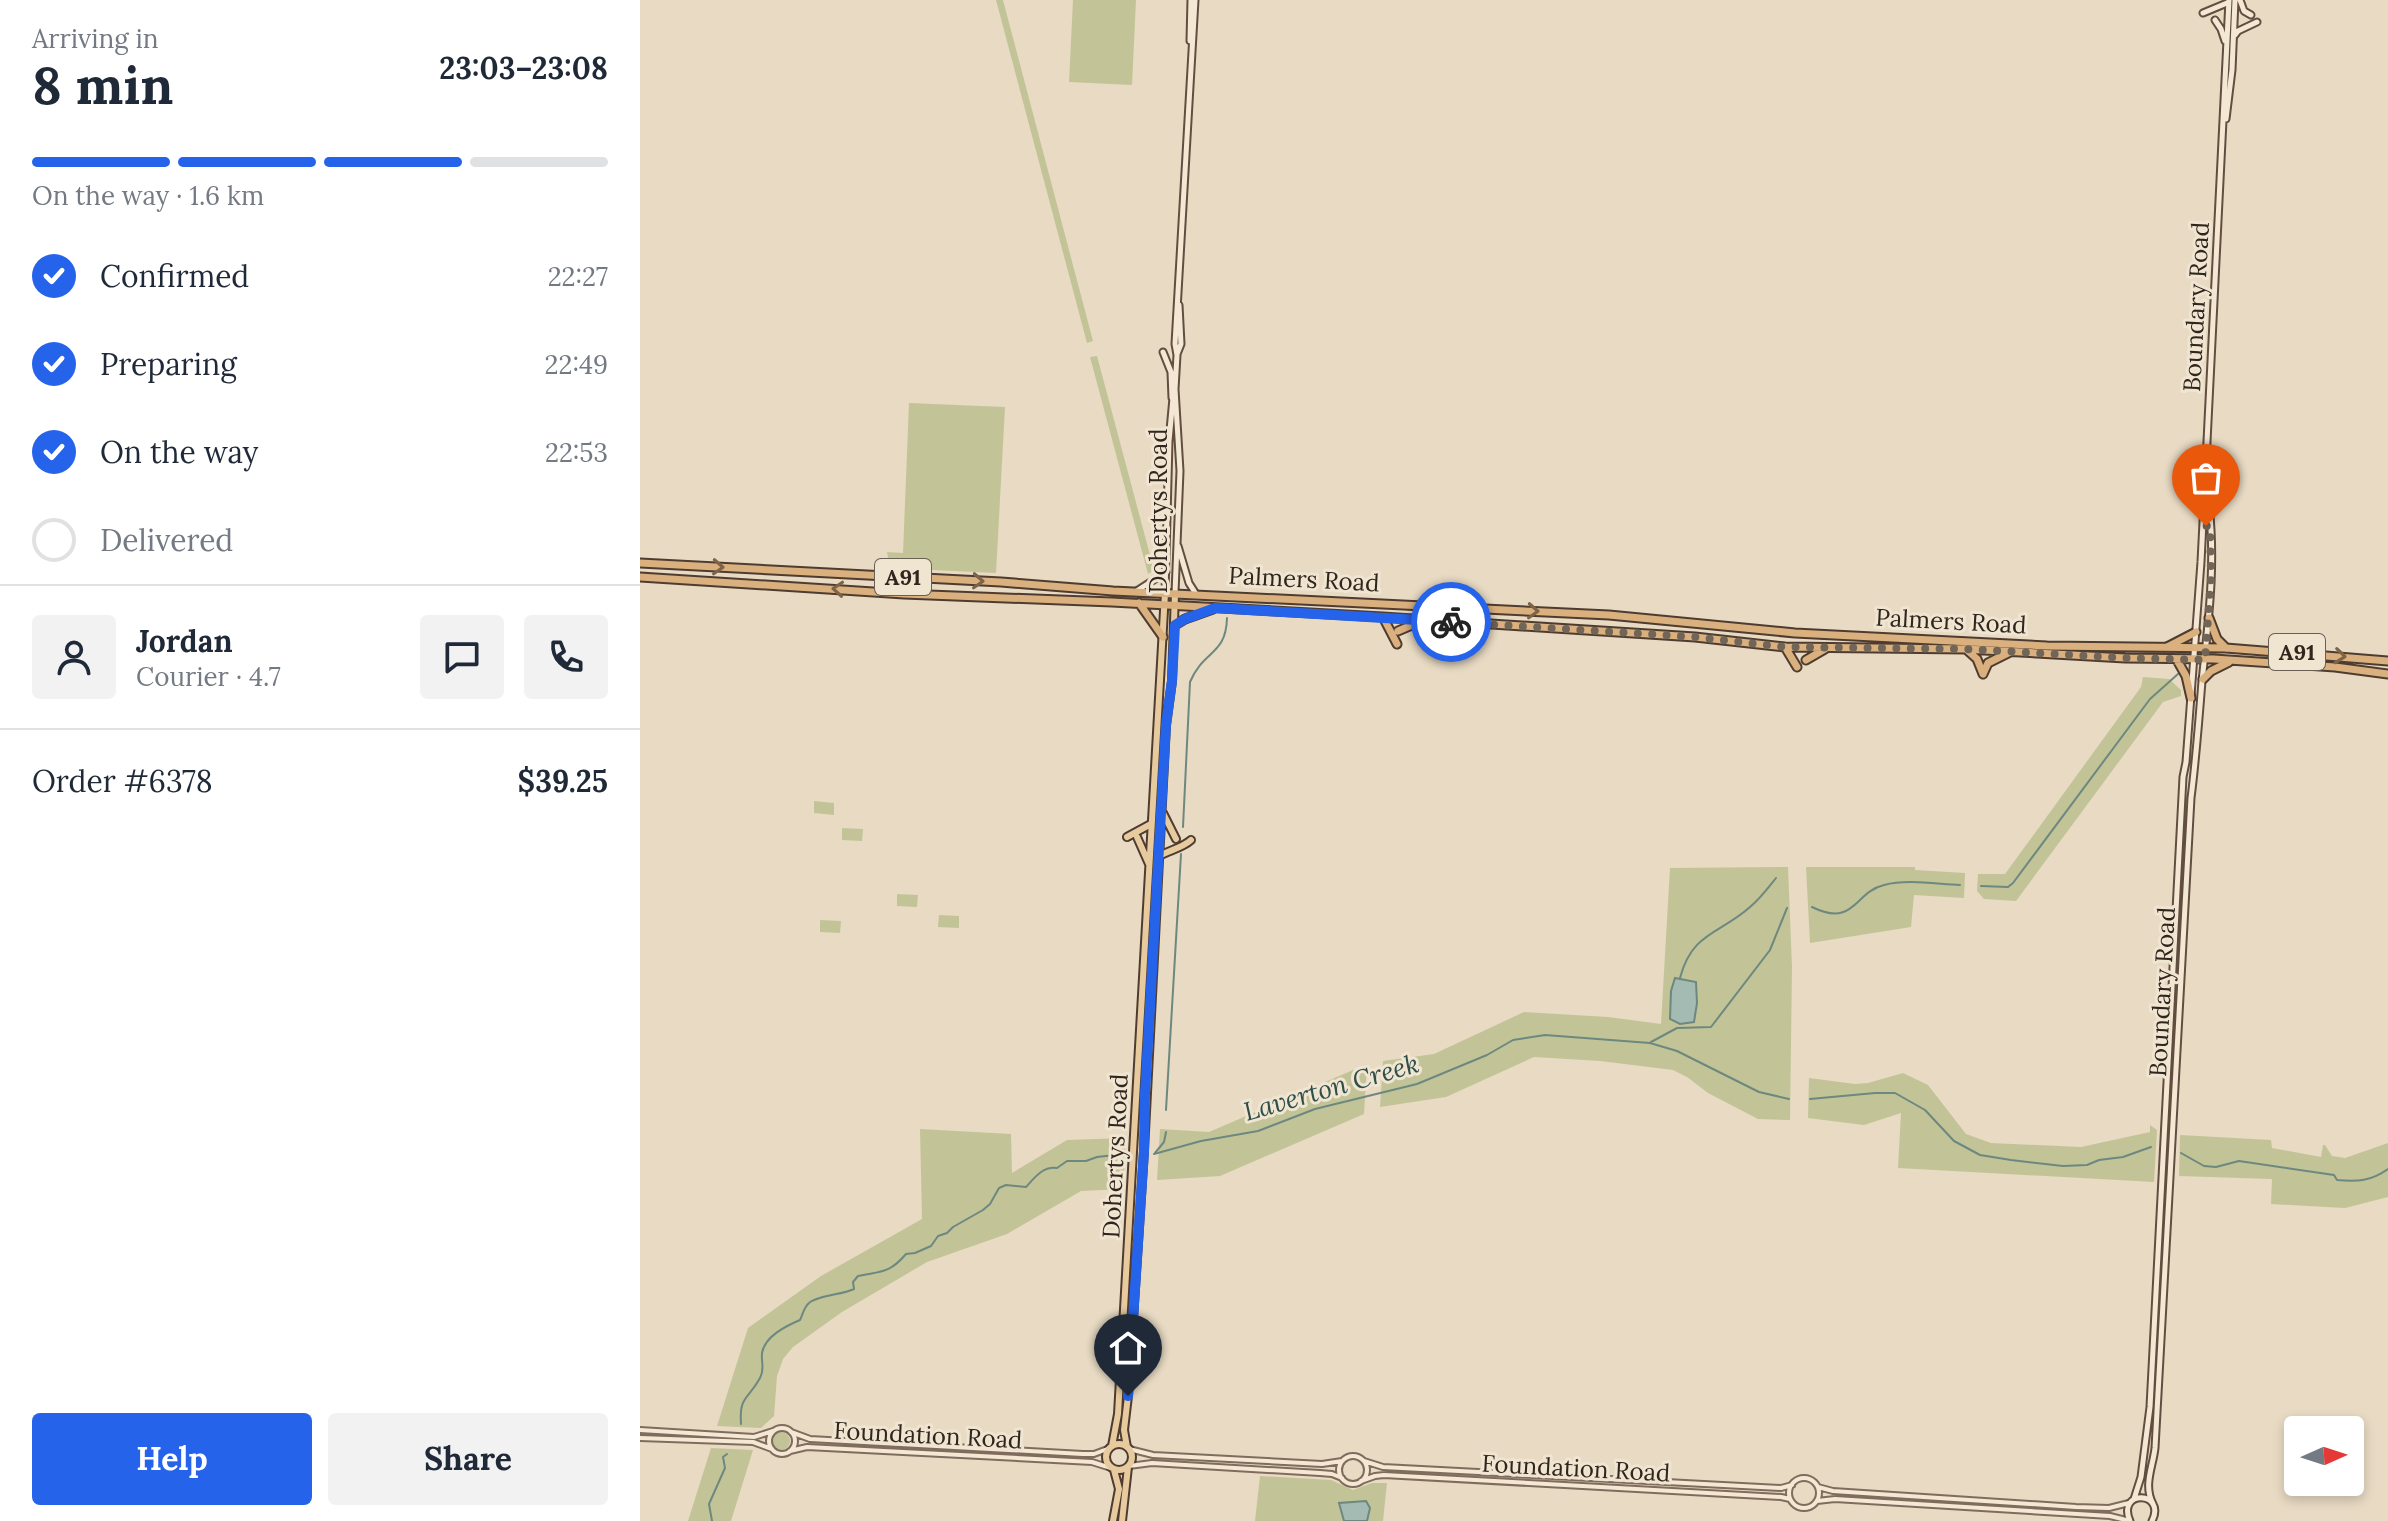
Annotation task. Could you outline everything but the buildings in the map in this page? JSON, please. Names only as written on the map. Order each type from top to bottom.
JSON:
[{"type":"highway","name":"Palmers Road","points":[[640,563],[1135,592],[1609,615],[1795,633],[2047,646],[2206,647]]},
{"type":"highway","name":"Palmers Road","points":[[640,577],[904,594],[1383,617],[1682,636],[1785,647],[1966,649],[2205,660]]},
{"type":"highway","points":[[1139,603],[1163,637]]},
{"type":"highway","points":[[1175,625],[1215,608]]},
{"type":"highway","points":[[1383,617],[1397,644]]},
{"type":"highway","points":[[2209,618],[2217,639],[2226,648]]},
{"type":"highway","points":[[1398,631],[1425,620]]},
{"type":"highway","points":[[2165,648],[2196,632]]},
{"type":"highway","points":[[1785,647],[1797,667]]},
{"type":"highway","name":"A91","points":[[2206,647],[2388,661]]},
{"type":"highway","points":[[1806,660],[1826,648]]},
{"type":"highway","points":[[1966,649],[1977,659],[1983,674],[1988,663],[2012,651]]},
{"type":"highway","points":[[2177,660],[2186,676],[2191,698]]},
{"type":"highway","name":"A91","points":[[2205,660],[2335,667],[2388,674]]},
{"type":"highway","points":[[2203,679],[2211,671],[2231,661]]},
{"type":"main road","name":"Dohertys Road","points":[[1128,1448],[1124,1424],[1141,1197],[1161,810],[1175,625],[1180,471],[1175,344],[1193,0]]},
{"type":"main road","points":[[2203,13],[2233,0],[2251,15]]},
{"type":"main road","name":"Boundary Road","points":[[2223,134],[2232,70],[2233,0]]},
{"type":"main road","name":"Boundary Road","points":[[2130,1521],[2127,1512],[2141,1477],[2150,1407],[2183,777],[2195,648],[2227,54],[2233,0]]},
{"type":"main road","points":[[2215,20],[2224,35],[2227,54]]},
{"type":"main road","points":[[2234,37],[2238,31],[2257,22]]},
{"type":"main road","points":[[1163,352],[1171,372],[1172,403]]},
{"type":"main road","name":"Dohertys Road","points":[[1111,1447],[1118,1414],[1175,389]]},
{"type":"main road","name":"Boundary Road","points":[[2153,1521],[2156,1512],[2148,1491],[2155,1448],[2191,798],[2209,618],[2210,526],[2205,482]]},
{"type":"main road","points":[[2202,535],[2206,526],[2210,526]]},
{"type":"main road","points":[[1177,541],[1189,583],[1196,594]]},
{"type":"main road","points":[[1135,592],[1166,572]]},
{"type":"main road","points":[[2186,762],[2191,751],[2197,747]]},
{"type":"main road","points":[[1161,810],[1176,839]]},
{"type":"main road","points":[[1127,837],[1151,824]]},
{"type":"main road","points":[[1137,837],[1149,864]]},
{"type":"main road","points":[[1159,856],[1191,840]]},
{"type":"main road","points":[[2176,914],[2184,914]]},
{"type":"main road","points":[[2175,923],[2184,923]]},
{"type":"main road","points":[[2171,999],[2180,989]]},
{"type":"main road","points":[[2159,1215],[2168,1216]]},
{"type":"main road","points":[[1113,1521],[1118,1478],[1106,1458],[1111,1447],[1120,1444],[1128,1448],[1132,1459],[1122,1521]]},
{"type":"main road","points":[[1112,1468],[1121,1471],[1129,1466]]},
{"type":"main road","points":[[2132,1501],[2147,1498],[2153,1504]]},
{"type":"street","points":[[640,1430],[754,1437],[783,1428],[791,1432],[795,1439],[790,1451],[779,1454],[753,1442],[640,1438]]},
{"type":"street","points":[[772,1449],[769,1438],[773,1431]]},
{"type":"street","name":"Foundation Road","points":[[791,1432],[810,1439],[1083,1454],[1094,1454],[1111,1447]]},
{"type":"street","name":"Foundation Road","points":[[790,1451],[807,1447],[1074,1461],[1112,1468]]},
{"type":"street","points":[[1128,1448],[1153,1455],[1322,1464],[1352,1456],[1364,1461],[1367,1469],[1361,1481],[1349,1483],[1332,1474],[1152,1463],[1129,1466]]},
{"type":"street","points":[[1285,1471],[1286,1461]]},
{"type":"street","points":[[1342,1461],[1339,1469],[1342,1478]]},
{"type":"street","name":"Foundation Road","points":[[1364,1461],[1383,1467],[1781,1488],[1792,1485]]},
{"type":"street","name":"Foundation Road","points":[[1361,1481],[1384,1475],[1790,1499]]},
{"type":"street","points":[[1805,1478],[1814,1482],[1819,1497],[1813,1506],[1804,1509],[1796,1506],[1790,1499],[1792,1485],[1805,1478]]},
{"type":"street","points":[[1644,1490],[1645,1481]]},
{"type":"street","points":[[1706,1484],[1706,1493]]},
{"type":"street","points":[[1818,1487],[1833,1491],[2076,1507],[2109,1508],[2132,1501]]},
{"type":"street","points":[[1817,1501],[1835,1499],[2110,1516],[2130,1521]]},
{"type":"street","points":[[2076,1507],[2076,1514]]},
{"type":"green space","points":[[996,0],[1003,0],[1093,341],[1087,343]]},
{"type":"green space","points":[[1073,0],[1136,0],[1132,85],[1069,82]]},
{"type":"green space","points":[[1097,356],[1154,570],[1148,574],[1090,357]]},
{"type":"green space","points":[[909,403],[1005,407],[996,573],[890,568],[887,552],[903,553]]},
{"type":"green space","points":[[2143,677],[2169,679],[2181,690],[2181,696],[2163,702],[2016,901],[1984,899],[1977,891],[1978,874],[2005,874],[2141,687]]},
{"type":"green space","points":[[814,801],[834,803],[834,815],[814,813]]},
{"type":"green space","points":[[842,828],[863,829],[862,841],[842,840]]},
{"type":"green space","points":[[1788,867],[1792,967],[1790,1120],[1758,1119],[1708,1093],[1673,1070],[1534,1057],[1446,1097],[1380,1107],[1383,1061],[1434,1054],[1524,1012],[1661,1024],[1670,868]]},
{"type":"green space","points":[[1806,867],[1915,867],[1915,870],[1965,873],[1964,898],[1914,895],[1911,927],[1810,943]]},
{"type":"green space","points":[[897,894],[918,895],[917,907],[897,906]]},
{"type":"green space","points":[[939,915],[959,916],[959,928],[938,927]]},
{"type":"green space","points":[[820,920],[841,921],[840,933],[820,932]]},
{"type":"green space","points":[[1367,1064],[1364,1114],[1220,1176],[1157,1180],[1160,1129],[1209,1132]]},
{"type":"green space","points":[[1903,1073],[1928,1085],[1966,1134],[1991,1143],[2081,1147],[2150,1132],[2150,1125],[2157,1130],[2154,1182],[1898,1168],[1901,1113],[1864,1125],[1808,1118],[1809,1078],[1855,1084]]},
{"type":"green space","points":[[920,1129],[1011,1134],[1012,1173],[1067,1140],[1126,1138],[1123,1189],[1081,1191],[1007,1234],[927,1262],[842,1312],[793,1347],[783,1359],[777,1376],[774,1416],[761,1428],[717,1426],[748,1328],[821,1276],[922,1219]]},
{"type":"green space","points":[[2180,1135],[2271,1140],[2272,1148],[2321,1157],[2325,1145],[2332,1156],[2345,1158],[2388,1143],[2388,1197],[2345,1208],[2271,1204],[2272,1179],[2179,1176]]},
{"type":"green space","points":[[781,1432],[790,1441],[781,1450],[772,1441]]},
{"type":"green space","points":[[711,1448],[753,1450],[731,1521],[688,1521]]},
{"type":"green space","points":[[1260,1476],[1331,1480],[1353,1490],[1372,1483],[1387,1483],[1383,1521],[1255,1521]]},
{"type":"water","points":[[1675,978],[1696,982],[1694,1022],[1680,1024],[1670,1019]]},
{"type":"water","points":[[1366,1501],[1370,1508],[1367,1521],[1344,1521],[1339,1503]]},
{"type":"waterway","points":[[1183,827],[1190,682],[1201,664],[1223,640],[1227,618]]},
{"type":"waterway","points":[[1981,886],[2008,887],[2013,883],[2150,699],[2178,674]]},
{"type":"waterway","points":[[1166,1110],[1181,854]]},
{"type":"waterway","points":[[1680,978],[1685,963],[1700,942],[1750,907],[1776,878]]},
{"type":"waterway","points":[[1812,907],[1826,912],[1846,911],[1874,889],[1893,883],[1960,885]]},
{"type":"waterway","points":[[1651,1042],[1677,1028],[1711,1027],[1770,950],[1787,908]]},
{"type":"waterway","name":"Laverton Creek","points":[[1154,1154],[1201,1141],[1258,1131],[1315,1109],[1417,1084],[1487,1055],[1513,1040],[1545,1035],[1650,1043],[1677,1051],[1759,1092],[1789,1099]]},
{"type":"waterway","name":"Laverton Creek","points":[[1810,1099],[1895,1093],[1925,1110],[1954,1141],[1980,1155],[2011,1160],[2063,1166],[2087,1165],[2151,1147]]},
{"type":"waterway","points":[[1155,1153],[1164,1142],[1166,1132]]},
{"type":"waterway","name":"Laverton Creek","points":[[2181,1153],[2204,1166],[2216,1167],[2239,1161],[2334,1175],[2337,1180],[2345,1181],[2370,1178],[2388,1169]]},
{"type":"waterway","name":"Laverton Creek","points":[[741,1424],[743,1403],[763,1369],[764,1347],[777,1332],[800,1320],[809,1303],[854,1289],[853,1282],[858,1276],[884,1271],[906,1254],[931,1246],[938,1236],[983,1210],[999,1188],[1006,1185],[1026,1187],[1043,1170],[1057,1168],[1067,1161],[1115,1155],[1122,1157]]},
{"type":"waterway","name":"Laverton Creek","points":[[712,1521],[709,1504],[725,1468],[723,1457],[727,1454]]},
{"type":"way so far","points":[[1451,622],[1695,637],[1785,647],[1966,649],[2205,660],[2211,578],[2210,526],[2206,526]]},
{"type":"route","points":[[1128,1396],[1166,725],[1175,625],[1215,608],[1451,622]]}]
